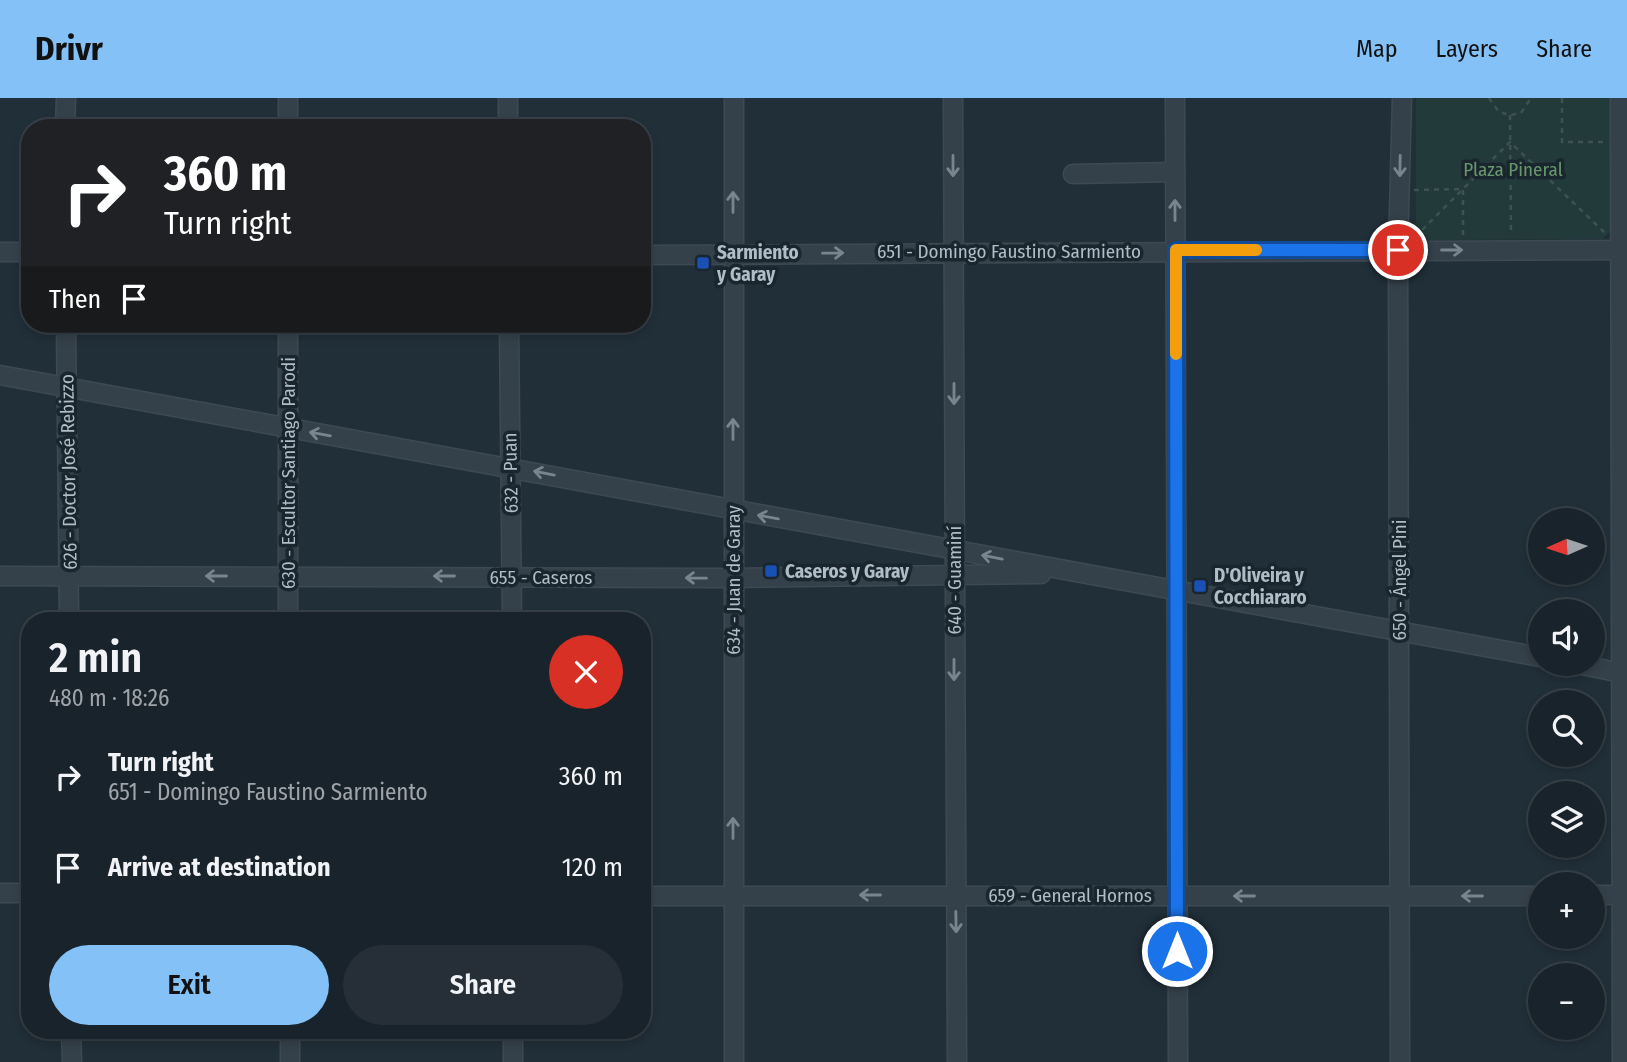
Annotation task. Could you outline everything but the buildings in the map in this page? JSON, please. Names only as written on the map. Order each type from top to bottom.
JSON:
[{"type":"street","points":[[65,119],[66,98]]},
{"type":"street","points":[[288,98],[288,119]]},
{"type":"street","points":[[509,98],[509,119]]},
{"type":"street","name":"634 - Juan de Garay","points":[[734,98],[734,1062]]},
{"type":"street","name":"640 - Guaminí","points":[[953,98],[957,1062]]},
{"type":"street","points":[[1175,98],[1178,1062]]},
{"type":"street","name":"650 - Ángel Pini","points":[[1401,1062],[1398,250],[1402,98]]},
{"type":"street","points":[[1620,98],[1625,564],[1622,1062]]},
{"type":"street","points":[[1073,174],[1175,172]]},
{"type":"street","name":"651 - Domingo Faustino Sarmiento","points":[[651,255],[954,251],[1511,250],[1621,245]]},
{"type":"street","points":[[0,253],[21,252]]},
{"type":"street","name":"626 - Doctor José Rebizzo","points":[[66,333],[69,612]]},
{"type":"street","name":"630 - Escultor Santiago Parodi","points":[[288,333],[288,612]]},
{"type":"street","name":"632 - Puan","points":[[509,333],[512,612]]},
{"type":"street","points":[[0,375],[510,466],[733,511],[1528,655]]},
{"type":"street","name":"655 - Caseros","points":[[0,576],[733,578],[1083,574]]},
{"type":"street","points":[[1605,669],[1624,673]]},
{"type":"street","points":[[0,893],[21,893]]},
{"type":"street","points":[[1605,895],[1625,895]]},
{"type":"street","name":"659 - General Hornos","points":[[651,896],[1528,896]]},
{"type":"street","points":[[71,1039],[72,1062]]},
{"type":"street","points":[[290,1039],[290,1062]]},
{"type":"street","points":[[513,1039],[513,1062]]},
{"type":"path","points":[[1489,98],[1499,113],[1510,115],[1521,113],[1531,98]]},
{"type":"path","points":[[1562,98],[1562,142],[1620,143]]},
{"type":"path","points":[[1510,115],[1511,250]]},
{"type":"path","points":[[1398,250],[1510,142]]},
{"type":"path","points":[[1510,142],[1607,235],[1621,245]]},
{"type":"path","points":[[1400,190],[1463,189]]},
{"type":"path","points":[[1463,189],[1464,250]]},
{"type":"green space","name":"Plaza Pineral","points":[[1416,98],[1610,98],[1610,231],[1603,239],[1425,240],[1416,228]]},
{"type":"slow traffic","points":[[1176,354],[1176,250],[1256,250]]},
{"type":"place","name":"Sarmiento y Garay","points":[[703,263]]},
{"type":"place","name":"Caseros y Garay","points":[[771,571]]},
{"type":"place","name":"D'Oliveira y Cocchiararo","points":[[1200,586]]},
{"type":"route","points":[[1177,951],[1176,250],[1398,250]]}]
